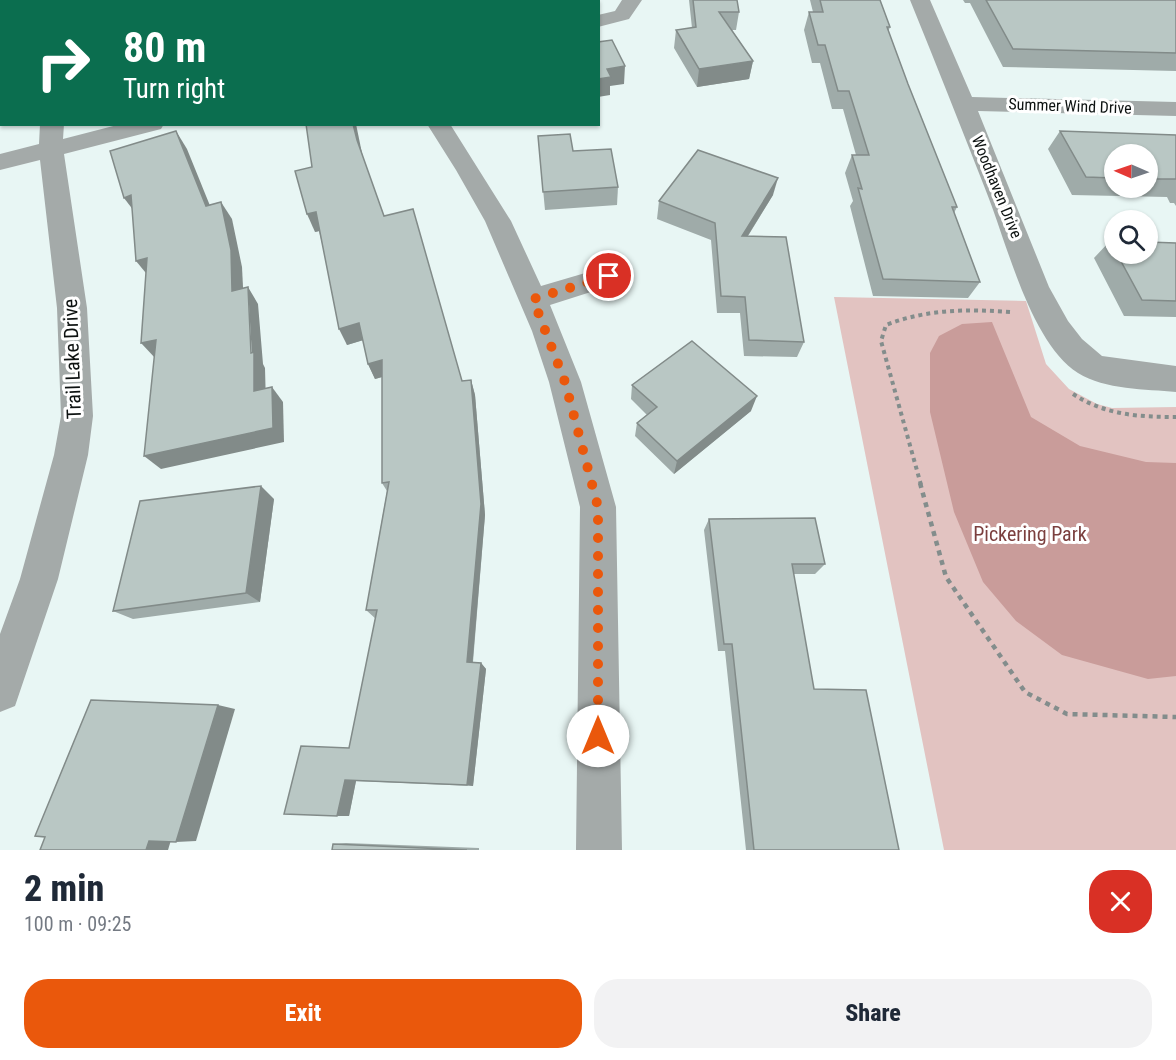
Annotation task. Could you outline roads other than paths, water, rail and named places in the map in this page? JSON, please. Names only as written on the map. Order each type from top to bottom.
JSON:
[{"type":"street","name":"Woodhaven Drive","points":[[920,0],[1035,284],[1059,335],[1088,364],[1119,372],[1176,379]]},
{"type":"street","points":[[600,20],[627,8]]},
{"type":"street","name":"Summer Wind Drive","points":[[964,104],[1176,109]]},
{"type":"street","points":[[0,162],[52,137],[137,126]]},
{"type":"street","points":[[439,126],[498,221],[533,299],[565,382],[598,507],[599,850]]},
{"type":"street","name":"Trail Lake Drive","points":[[0,691],[39,579],[71,455],[77,416],[72,308],[52,137]]},
{"type":"street","points":[[533,299],[609,276]]},
{"type":"park label","name":"Pickering Park","points":[[1030,534]]}]
